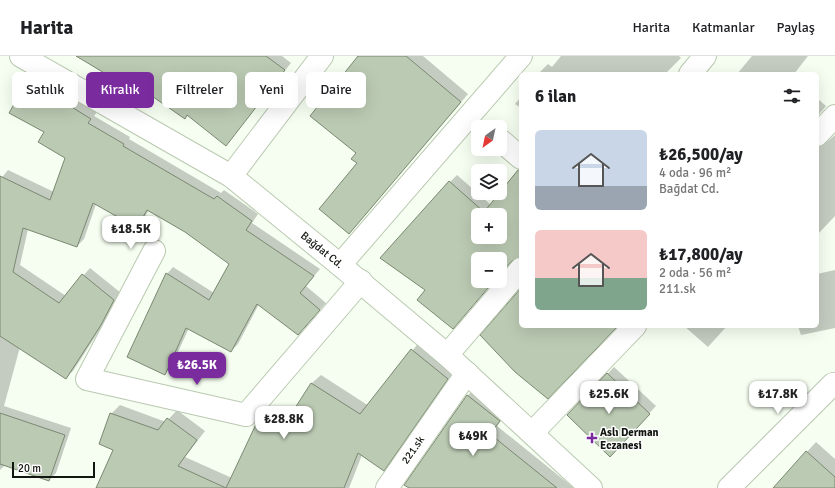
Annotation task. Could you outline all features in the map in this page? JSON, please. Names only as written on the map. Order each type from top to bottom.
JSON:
[{"type":"street","name":"Bağdat Cd.","points":[[21,56],[231,176],[340,264],[447,355],[591,488]]},
{"type":"street","points":[[231,176],[322,56]]},
{"type":"street","points":[[479,120],[521,56]]},
{"type":"street","points":[[692,72],[705,56]]},
{"type":"street","points":[[819,133],[835,116]]},
{"type":"street","points":[[340,264],[471,128]]},
{"type":"street","points":[[507,146],[519,156]]},
{"type":"street","points":[[154,251],[87,379],[246,415],[360,282]]},
{"type":"street","points":[[447,355],[519,271]]},
{"type":"street","points":[[532,433],[633,328]]},
{"type":"street","name":"221.sk","points":[[387,488],[466,373]]},
{"type":"street","points":[[729,488],[833,384],[835,385]]},
{"type":"building","points":[[76,56],[266,56],[285,70],[283,72],[245,72],[245,108],[256,108],[226,146],[187,115],[185,119],[169,108],[237,108],[237,72],[162,72],[162,103],[154,97],[154,72],[103,72]]},
{"type":"building","points":[[358,56],[406,56],[461,102],[349,234],[319,209],[357,163],[351,159],[356,153],[310,116],[316,108],[366,108],[366,72],[345,72]]},
{"type":"building","points":[[12,108],[73,108],[91,119],[88,123],[124,144],[123,146],[214,199],[217,196],[252,221],[246,230],[314,276],[300,293],[320,310],[298,335],[257,304],[231,352],[186,328],[165,375],[127,357],[166,273],[209,300],[229,264],[185,232],[147,210],[137,228],[93,203],[77,247],[23,228],[13,272],[59,303],[82,274],[114,300],[101,325],[66,379],[0,336],[0,176],[50,200],[65,158],[38,142],[44,132],[9,113]]},
{"type":"building","points":[[519,170],[519,258],[512,261],[507,266],[507,252],[471,252],[471,288],[488,288],[453,329],[417,300],[425,290],[380,258],[449,181],[479,208],[471,208],[471,244],[507,244],[507,208],[487,208],[494,200],[507,200],[507,184]]},
{"type":"building","points":[[519,290],[519,328],[616,328],[548,399],[515,372],[480,335]]},
{"type":"building","points":[[411,349],[448,379],[384,471],[358,453],[344,488],[226,488],[258,420],[281,430],[311,383],[360,414]]},
{"type":"building","points":[[607,373],[650,414],[610,457],[567,415]]},
{"type":"building","points":[[467,395],[500,421],[490,434],[557,488],[409,488],[404,485]]},
{"type":"building","points":[[0,413],[65,435],[49,481],[0,464]]},
{"type":"building","points":[[110,413],[158,430],[167,418],[197,440],[178,466],[226,488],[96,488],[113,450],[99,444]]},
{"type":"building","points":[[806,451],[835,477],[835,488],[773,488]]},
{"type":"place","name":"Aslı Derman Eczanesi","points":[[592,438]]}]
